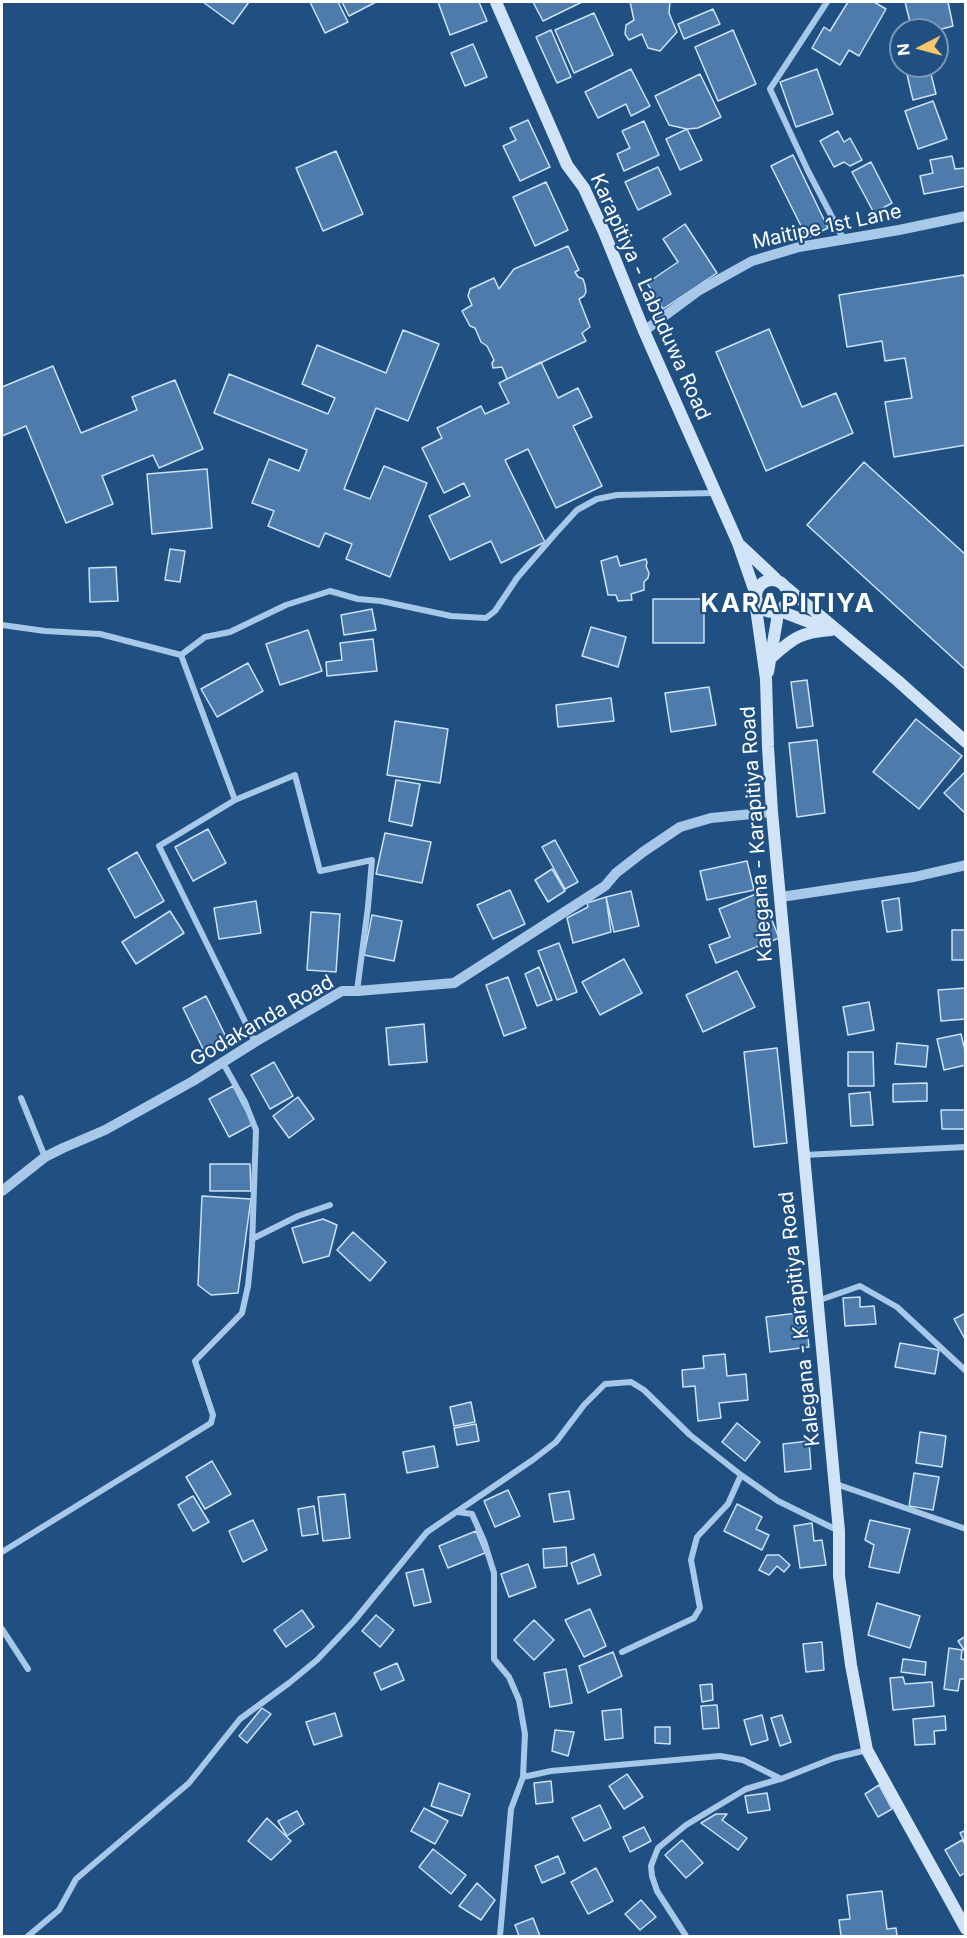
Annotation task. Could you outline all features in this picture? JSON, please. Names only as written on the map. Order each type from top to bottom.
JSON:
[{"type":"main road","name":"Karapitiya - Labuduwa Road","points":[[496,2],[567,165],[584,188],[604,232],[644,331],[738,543],[755,596]]},
{"type":"main road","name":"Karapitiya - Labuduwa Road","points":[[738,543],[775,578]]},
{"type":"main road","points":[[837,632],[778,612],[764,611],[755,596],[762,581],[775,578],[966,742]]},
{"type":"main road","points":[[778,612],[788,601],[787,588]]},
{"type":"main road","name":"Kalegana - Karapitiya Road","points":[[755,596],[766,679],[772,812],[840,1532],[839,1576],[851,1665],[867,1750],[966,1929]]},
{"type":"main road","name":"Kalegana - Karapitiya Road","points":[[766,679],[772,657],[778,612]]},
{"type":"main road","points":[[772,657],[792,639],[818,631],[837,632]]},
{"type":"street","points":[[827,2],[770,89],[808,171],[844,240]]},
{"type":"street","name":"Maitipe 1st Lane","points":[[644,331],[698,291],[752,261],[799,247],[966,216]]},
{"type":"street","points":[[181,655],[205,637],[230,632],[286,605],[330,591],[358,599],[381,601],[451,616],[486,618],[495,611],[516,578],[555,534],[578,510],[597,499],[617,495],[716,493]]},
{"type":"street","points":[[2,625],[34,630],[100,634],[181,655]]},
{"type":"street","points":[[181,655],[235,800]]},
{"type":"street","points":[[255,1042],[159,846],[235,800],[296,775],[320,871],[372,860],[357,991]]},
{"type":"street","name":"Godakanda Road","points":[[2,1191],[45,1157],[105,1130],[194,1082],[255,1042],[342,991],[454,983],[605,886],[616,873],[680,827],[711,818],[772,812]]},
{"type":"street","points":[[781,897],[914,878],[966,866]]},
{"type":"street","points":[[2,1552],[211,1423],[213,1415],[195,1361],[242,1313],[248,1286],[252,1239],[256,1130],[245,1102],[223,1063]]},
{"type":"street","points":[[21,1098],[45,1157]]},
{"type":"street","points":[[804,1155],[966,1147]]},
{"type":"street","points":[[252,1239],[298,1216],[330,1205]]},
{"type":"street","points":[[817,1301],[860,1286],[897,1307],[966,1371]]},
{"type":"street","points":[[28,1936],[59,1910],[76,1880],[189,1783],[240,1719],[316,1660],[354,1621],[427,1532],[556,1442],[584,1405],[605,1384],[631,1382],[644,1390],[690,1435],[741,1475],[778,1501],[840,1532]]},
{"type":"street","points":[[622,1652],[694,1618],[700,1608],[691,1560],[697,1537],[728,1504],[741,1475]]},
{"type":"street","points":[[835,1484],[966,1529]]},
{"type":"street","points":[[457,1512],[472,1514],[484,1541],[494,1573],[494,1659],[509,1677],[519,1700],[525,1734],[523,1777],[511,1809],[500,1936]]},
{"type":"street","points":[[2,1629],[28,1669]]},
{"type":"street","points":[[686,1936],[657,1890],[652,1876],[651,1866],[658,1848],[686,1825],[753,1787],[781,1779],[834,1758],[867,1750]]},
{"type":"street","points":[[523,1777],[551,1772],[720,1756],[743,1760],[781,1779]]},
{"type":"building","points":[[203,2],[249,2],[233,24]]},
{"type":"building","points":[[310,2],[338,2],[348,22],[325,33]]},
{"type":"building","points":[[342,2],[376,2],[349,16]]},
{"type":"building","points":[[438,2],[479,2],[487,21],[450,35]]},
{"type":"building","points":[[533,2],[582,2],[543,21]]},
{"type":"building","points":[[630,2],[670,2],[669,13],[677,32],[660,51],[648,48],[642,34],[629,40],[625,34],[626,25],[634,20]]},
{"type":"building","points":[[848,2],[874,2],[886,9],[859,56],[849,50],[840,65],[812,48],[824,27],[830,31]]},
{"type":"building","points":[[905,2],[948,2],[953,26],[949,27],[949,18],[909,18]]},
{"type":"building","points":[[713,9],[720,24],[684,39],[678,24]]},
{"type":"building","points":[[594,13],[613,55],[574,73],[555,30]]},
{"type":"building","points":[[551,30],[571,77],[557,83],[536,37]]},
{"type":"building","points":[[733,30],[756,84],[718,101],[695,47]]},
{"type":"building","points":[[473,44],[487,77],[465,86],[451,53]]},
{"type":"building","points":[[631,69],[650,106],[631,116],[626,104],[598,118],[585,92]]},
{"type":"building","points":[[817,69],[833,114],[796,127],[780,82]]},
{"type":"building","points":[[700,74],[721,117],[698,128],[687,129],[669,125],[655,96]]},
{"type":"building","points":[[908,78],[932,78],[936,94],[913,100]]},
{"type":"building","points":[[933,101],[947,139],[918,149],[905,111]]},
{"type":"building","points":[[528,120],[550,167],[520,181],[503,146],[516,140],[510,128]]},
{"type":"building","points":[[644,121],[659,155],[624,171],[617,154],[630,148],[622,131]]},
{"type":"building","points":[[687,129],[702,160],[680,170],[666,139]]},
{"type":"building","points":[[838,131],[844,142],[850,138],[862,160],[850,166],[844,162],[834,167],[820,141]]},
{"type":"building","points":[[336,151],[363,214],[323,231],[296,168]]},
{"type":"building","points":[[793,155],[828,228],[807,238],[771,166]]},
{"type":"building","points":[[952,156],[955,169],[965,168],[966,186],[924,194],[920,176],[933,173],[930,160]]},
{"type":"building","points":[[871,162],[892,203],[874,213],[852,172]]},
{"type":"building","points":[[658,167],[671,194],[638,210],[625,182]]},
{"type":"building","points":[[546,182],[568,230],[535,246],[513,197]]},
{"type":"building","points":[[685,224],[717,273],[663,309],[647,283],[678,262],[663,239]]},
{"type":"building","points":[[568,246],[579,270],[575,272],[583,279],[585,285],[586,292],[579,299],[590,327],[582,333],[586,341],[507,379],[502,367],[493,368],[494,360],[487,346],[481,342],[475,328],[470,326],[462,311],[472,305],[468,296],[470,289],[494,278],[499,289],[514,269]]},
{"type":"building","points":[[964,275],[966,287],[966,445],[894,457],[885,402],[912,398],[905,358],[885,361],[882,341],[847,347],[839,295]]},
{"type":"building","points":[[769,329],[802,407],[836,393],[853,433],[766,471],[716,352]]},
{"type":"building","points":[[403,330],[439,344],[408,421],[376,408],[344,489],[370,499],[384,466],[427,483],[390,577],[346,559],[352,544],[325,533],[319,547],[268,526],[274,511],[252,503],[269,459],[299,471],[307,450],[214,413],[229,374],[328,414],[335,398],[302,384],[317,345],[386,373]]},
{"type":"building","points":[[541,362],[558,398],[578,388],[592,417],[573,426],[602,486],[556,508],[528,449],[505,460],[545,542],[501,563],[491,541],[450,560],[429,516],[470,496],[464,483],[444,493],[422,448],[442,438],[437,428],[481,406],[485,414],[509,403],[499,383]]},
{"type":"building","points":[[53,366],[81,433],[137,410],[132,397],[175,380],[203,449],[159,468],[153,455],[102,476],[113,504],[66,523],[26,426],[2,436],[2,387]]},
{"type":"building","points":[[864,462],[966,555],[966,670],[807,525]]},
{"type":"building","points":[[207,469],[212,528],[152,534],[147,474]]},
{"type":"building","points":[[170,549],[185,551],[180,582],[165,580]]},
{"type":"building","points":[[617,556],[620,566],[646,559],[649,573],[644,582],[644,590],[631,594],[632,600],[618,601],[616,595],[608,595],[601,561]]},
{"type":"building","points":[[116,567],[118,601],[90,602],[89,568]]},
{"type":"building","points":[[653,599],[704,599],[704,643],[653,643]]},
{"type":"building","points":[[372,609],[376,630],[344,635],[341,615]]},
{"type":"building","points":[[591,627],[626,637],[618,667],[582,656]]},
{"type":"building","points":[[308,630],[322,671],[280,685],[266,644]]},
{"type":"building","points":[[373,639],[377,671],[327,676],[326,662],[342,660],[340,643]]},
{"type":"building","points":[[248,663],[263,691],[217,717],[201,689]]},
{"type":"building","points":[[807,680],[813,726],[797,728],[791,682]]},
{"type":"building","points":[[709,687],[716,725],[671,732],[665,693]]},
{"type":"building","points":[[611,698],[614,721],[558,727],[556,705]]},
{"type":"building","points":[[916,719],[962,756],[919,809],[873,772]]},
{"type":"building","points":[[395,721],[448,729],[440,783],[387,775]]},
{"type":"building","points":[[817,740],[825,813],[797,817],[789,743]]},
{"type":"building","points":[[966,771],[966,814],[944,793]]},
{"type":"building","points":[[396,780],[420,784],[412,826],[389,821]]},
{"type":"building","points":[[208,829],[226,863],[193,881],[175,847]]},
{"type":"building","points":[[385,833],[431,842],[422,883],[376,874]]},
{"type":"building","points":[[555,840],[578,882],[565,889],[542,847]]},
{"type":"building","points":[[137,852],[164,901],[135,918],[108,869]]},
{"type":"building","points":[[747,861],[754,890],[707,900],[700,871]]},
{"type":"building","points":[[552,869],[565,891],[548,902],[535,880]]},
{"type":"building","points":[[510,890],[525,924],[493,939],[477,905]]},
{"type":"building","points":[[631,891],[639,926],[614,932],[606,897]]},
{"type":"building","points":[[761,892],[779,938],[716,963],[709,945],[730,937],[719,909]]},
{"type":"building","points":[[606,897],[611,932],[573,943],[567,918],[588,907],[587,903]]},
{"type":"building","points":[[899,898],[902,930],[887,932],[882,901]]},
{"type":"building","points":[[256,901],[261,933],[219,939],[214,908]]},
{"type":"building","points":[[170,911],[184,933],[136,964],[122,942]]},
{"type":"building","points":[[311,912],[340,914],[336,972],[307,970]]},
{"type":"building","points":[[372,915],[402,921],[394,961],[364,955]]},
{"type":"building","points":[[952,930],[966,930],[966,960],[952,960]]},
{"type":"building","points":[[559,943],[577,992],[557,1000],[538,951]]},
{"type":"building","points":[[624,959],[642,993],[600,1015],[582,982]]},
{"type":"building","points":[[539,967],[552,1000],[537,1006],[525,974]]},
{"type":"building","points":[[737,971],[755,1007],[703,1032],[686,995]]},
{"type":"building","points":[[508,977],[526,1028],[504,1036],[486,985]]},
{"type":"building","points":[[966,988],[966,1019],[941,1021],[938,990]]},
{"type":"building","points":[[206,996],[227,1039],[204,1051],[183,1008]]},
{"type":"building","points":[[869,1002],[874,1030],[848,1035],[843,1007]]},
{"type":"building","points":[[424,1024],[427,1062],[389,1065],[386,1028]]},
{"type":"building","points":[[961,1034],[966,1065],[944,1070],[937,1039]]},
{"type":"building","points":[[897,1043],[928,1046],[926,1067],[895,1064]]},
{"type":"building","points":[[777,1048],[787,1143],[754,1147],[744,1052]]},
{"type":"building","points":[[848,1052],[873,1052],[874,1086],[848,1086]]},
{"type":"building","points":[[274,1062],[293,1096],[270,1109],[251,1075]]},
{"type":"building","points":[[965,1082],[966,1129],[942,1129],[941,1110],[965,1110]]},
{"type":"building","points":[[927,1083],[927,1101],[893,1102],[893,1084]]},
{"type":"building","points":[[233,1086],[253,1124],[229,1137],[209,1099]]},
{"type":"building","points":[[870,1092],[873,1125],[851,1126],[849,1094]]},
{"type":"building","points":[[298,1097],[314,1119],[289,1138],[273,1116]]},
{"type":"building","points":[[210,1164],[250,1164],[251,1191],[210,1191]]},
{"type":"building","points":[[202,1196],[251,1199],[238,1293],[211,1295],[198,1285]]},
{"type":"building","points":[[323,1219],[337,1225],[329,1256],[303,1263],[292,1228]]},
{"type":"building","points":[[353,1232],[386,1262],[370,1281],[337,1250]]},
{"type":"building","points":[[860,1297],[860,1307],[874,1306],[876,1324],[845,1326],[843,1298]]},
{"type":"building","points":[[805,1312],[809,1347],[770,1352],[766,1317]]},
{"type":"building","points":[[966,1313],[966,1341],[954,1319]]},
{"type":"building","points":[[900,1343],[939,1350],[935,1374],[895,1367]]},
{"type":"building","points":[[725,1354],[727,1376],[746,1374],[748,1400],[719,1403],[721,1418],[698,1421],[695,1386],[683,1387],[682,1370],[704,1368],[703,1356]]},
{"type":"building","points":[[471,1402],[475,1422],[454,1426],[450,1407]]},
{"type":"building","points":[[737,1423],[760,1442],[745,1461],[722,1442]]},
{"type":"building","points":[[476,1424],[479,1441],[457,1445],[454,1428]]},
{"type":"building","points":[[920,1432],[946,1436],[942,1467],[916,1463]]},
{"type":"building","points":[[809,1441],[811,1469],[785,1472],[783,1444]]},
{"type":"building","points":[[434,1446],[438,1467],[407,1473],[403,1452]]},
{"type":"building","points":[[212,1461],[231,1494],[205,1509],[186,1477]]},
{"type":"building","points":[[914,1473],[939,1477],[933,1510],[909,1506]]},
{"type":"building","points":[[508,1490],[520,1516],[495,1527],[484,1501]]},
{"type":"building","points":[[569,1491],[574,1519],[554,1522],[549,1494]]},
{"type":"building","points":[[345,1494],[350,1538],[323,1541],[318,1497]]},
{"type":"building","points":[[193,1496],[209,1522],[193,1531],[178,1505]]},
{"type":"building","points":[[737,1504],[762,1517],[756,1529],[769,1535],[762,1550],[724,1531]]},
{"type":"building","points":[[314,1506],[318,1534],[302,1536],[298,1509]]},
{"type":"building","points":[[253,1520],[267,1550],[243,1562],[229,1531]]},
{"type":"building","points":[[870,1520],[910,1529],[899,1573],[869,1567],[874,1545],[865,1540]]},
{"type":"building","points":[[812,1523],[814,1541],[822,1540],[826,1565],[800,1568],[794,1526]]},
{"type":"building","points":[[476,1531],[485,1553],[448,1568],[439,1546]]},
{"type":"building","points":[[566,1547],[567,1566],[544,1568],[543,1549]]},
{"type":"building","points":[[594,1554],[601,1575],[578,1584],[571,1563]]},
{"type":"building","points":[[767,1555],[779,1555],[790,1565],[784,1572],[777,1566],[769,1575],[759,1570]]},
{"type":"building","points":[[528,1564],[536,1587],[509,1597],[501,1574]]},
{"type":"building","points":[[423,1569],[431,1602],[414,1606],[406,1573]]},
{"type":"building","points":[[877,1603],[920,1616],[910,1648],[868,1635]]},
{"type":"building","points":[[590,1609],[606,1646],[584,1657],[565,1620]]},
{"type":"building","points":[[302,1610],[314,1627],[286,1647],[274,1630]]},
{"type":"building","points":[[376,1615],[394,1630],[380,1647],[362,1631]]},
{"type":"building","points":[[534,1620],[554,1640],[534,1660],[514,1640]]},
{"type":"building","points":[[966,1636],[966,1653],[958,1641]]},
{"type":"building","points":[[822,1642],[824,1670],[806,1672],[803,1644]]},
{"type":"building","points":[[949,1648],[962,1650],[961,1659],[966,1660],[966,1679],[960,1679],[958,1691],[944,1689]]},
{"type":"building","points":[[613,1652],[622,1676],[588,1693],[579,1666]]},
{"type":"building","points":[[903,1659],[926,1662],[925,1675],[901,1672]]},
{"type":"building","points":[[397,1663],[404,1680],[381,1690],[374,1673]]},
{"type":"building","points":[[566,1669],[572,1703],[550,1707],[544,1673]]},
{"type":"building","points":[[903,1677],[905,1684],[932,1682],[934,1706],[893,1710],[890,1678]]},
{"type":"building","points":[[712,1684],[713,1700],[702,1702],[700,1685]]},
{"type":"building","points":[[717,1705],[719,1728],[703,1729],[701,1706]]},
{"type":"building","points":[[262,1708],[271,1714],[247,1743],[239,1736]]},
{"type":"building","points":[[621,1709],[623,1738],[605,1740],[602,1711]]},
{"type":"building","points":[[335,1713],[342,1736],[314,1745],[306,1722]]},
{"type":"building","points":[[762,1715],[768,1740],[751,1745],[744,1720]]},
{"type":"building","points":[[782,1715],[791,1742],[780,1746],[771,1718]]},
{"type":"building","points":[[945,1716],[946,1730],[934,1731],[935,1744],[915,1745],[913,1719]]},
{"type":"building","points":[[655,1727],[670,1727],[670,1744],[655,1743]]},
{"type":"building","points":[[555,1730],[574,1732],[568,1756],[552,1751]]},
{"type":"building","points":[[627,1774],[643,1797],[624,1809],[609,1786]]},
{"type":"building","points":[[551,1781],[553,1802],[536,1804],[534,1783]]},
{"type":"building","points":[[439,1783],[470,1794],[462,1816],[431,1806]]},
{"type":"building","points":[[879,1785],[892,1809],[878,1817],[865,1794]]},
{"type":"building","points":[[767,1793],[770,1810],[748,1813],[745,1796]]},
{"type":"building","points":[[600,1805],[611,1828],[584,1841],[572,1818]]},
{"type":"building","points":[[424,1808],[448,1821],[435,1844],[411,1831]]},
{"type":"building","points":[[297,1811],[304,1824],[287,1836],[278,1821]]},
{"type":"building","points":[[716,1814],[727,1814],[722,1820],[747,1838],[738,1850],[701,1823]]},
{"type":"building","points":[[267,1818],[291,1841],[271,1860],[248,1841]]},
{"type":"building","points":[[644,1827],[651,1841],[630,1852],[623,1837]]},
{"type":"building","points":[[966,1830],[966,1845],[960,1833]]},
{"type":"building","points":[[682,1840],[703,1863],[686,1878],[665,1855]]},
{"type":"building","points":[[962,1840],[966,1845],[966,1872],[960,1876],[945,1850]]},
{"type":"building","points":[[433,1849],[466,1875],[451,1894],[419,1867]]},
{"type":"building","points":[[558,1856],[565,1873],[542,1883],[535,1866]]},
{"type":"building","points":[[596,1868],[613,1901],[588,1914],[571,1882]]},
{"type":"building","points":[[477,1883],[495,1900],[481,1920],[459,1906]]},
{"type":"building","points":[[882,1891],[887,1929],[896,1928],[897,1936],[841,1936],[839,1920],[850,1919],[847,1895]]},
{"type":"building","points":[[641,1900],[656,1917],[640,1930],[625,1914]]},
{"type":"building","points":[[533,1918],[540,1936],[519,1936],[515,1925]]},
{"type":"district","name":"KARAPITIYA","points":[[788,604]]}]
